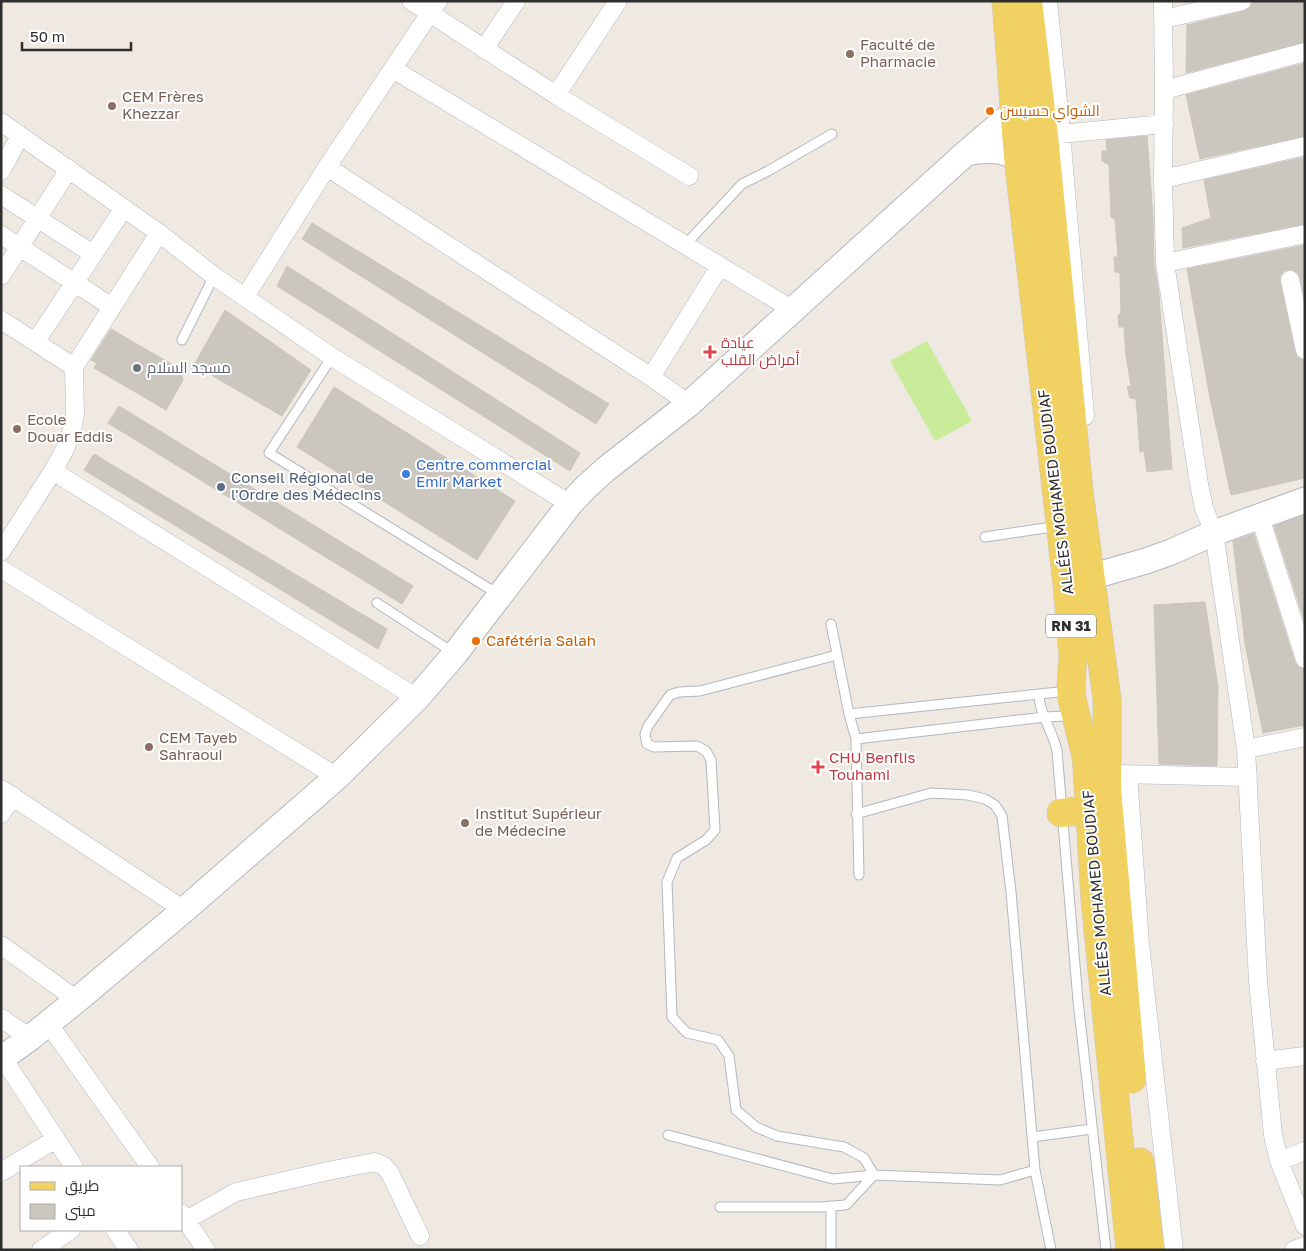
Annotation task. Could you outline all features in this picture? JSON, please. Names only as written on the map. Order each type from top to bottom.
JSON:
[{"type":"main road","name":"ALLÉES MOHAMED BOUDIAF","points":[[1006,1],[1018,156],[1073,656],[1072,699],[1086,756],[1096,910],[1130,1250]]},
{"type":"main road","name":"ALLÉES MOHAMED BOUDIAF","points":[[1028,1],[1053,134],[1079,491],[1104,680],[1106,717],[1118,774],[1108,798],[1136,1128],[1150,1250]]},
{"type":"main road","points":[[1071,686],[1084,680],[1104,680]]},
{"type":"main road","points":[[1076,718],[1106,717]]},
{"type":"main road","points":[[1061,813],[1090,810]]},
{"type":"street","points":[[411,1],[434,7],[484,49],[689,176]]},
{"type":"street","points":[[484,49],[516,1]]},
{"type":"street","points":[[556,95],[618,1]]},
{"type":"street","points":[[1048,1],[1053,134],[1164,124]]},
{"type":"street","points":[[1163,1],[1164,124],[1162,179],[1165,263],[1199,484],[1204,508],[1214,532],[1246,748],[1258,981],[1273,1135],[1279,1161],[1305,1226]]},
{"type":"street","points":[[1164,19],[1242,1]]},
{"type":"street","points":[[245,297],[327,166],[434,7]]},
{"type":"street","points":[[1164,90],[1305,52]]},
{"type":"street","points":[[393,70],[793,310]]},
{"type":"street","points":[[73,1166],[2,1058],[77,1000],[337,777],[416,698],[455,654],[570,504],[586,487],[606,468],[689,404],[966,153],[1014,112]]},
{"type":"street","points":[[1,122],[159,233],[214,276],[332,357],[570,504]]},
{"type":"street","points":[[1,171],[20,136]]},
{"type":"street","points":[[1162,179],[1305,146]]},
{"type":"street","points":[[966,153],[993,150],[1008,152],[1018,156]]},
{"type":"street","points":[[327,166],[651,377],[689,404]]},
{"type":"street","points":[[1,276],[69,169]]},
{"type":"street","points":[[1,196],[93,254]]},
{"type":"street","points":[[36,341],[124,208]]},
{"type":"street","points":[[1,552],[53,471],[65,448],[72,430],[75,414],[74,367],[159,233]]},
{"type":"street","points":[[1165,263],[1305,234]]},
{"type":"street","points":[[1,235],[112,307]]},
{"type":"street","points":[[651,377],[720,266]]},
{"type":"street","points":[[1290,280],[1305,350]]},
{"type":"street","points":[[1,320],[74,367]]},
{"type":"street","points":[[53,471],[416,698]]},
{"type":"street","points":[[1090,577],[1146,561],[1171,552],[1214,532],[1305,500]]},
{"type":"street","points":[[1260,517],[1304,656]]},
{"type":"street","points":[[1,569],[337,777]]},
{"type":"street","points":[[1246,748],[1305,737]]},
{"type":"street","points":[[1174,1250],[1140,944],[1118,774],[1248,777]]},
{"type":"street","points":[[1,814],[7,793],[184,910]]},
{"type":"street","points":[[1,945],[77,1000]]},
{"type":"street","points":[[1,1018],[39,1031],[149,1166]]},
{"type":"street","points":[[1265,1061],[1305,1056]]},
{"type":"street","points":[[1,1172],[56,1139]]},
{"type":"street","points":[[1279,1161],[1305,1150]]},
{"type":"street","points":[[200,1247],[184,1216],[236,1192],[375,1162],[384,1166],[390,1173],[420,1236]]},
{"type":"street","points":[[41,1250],[70,1231]]},
{"type":"street","points":[[116,1231],[128,1250]]},
{"type":"street","points":[[1294,1250],[1305,1246]]},
{"type":"lane","points":[[685,245],[742,184],[832,134]]},
{"type":"lane","points":[[182,340],[214,276]]},
{"type":"lane","points":[[332,357],[269,453],[500,595]]},
{"type":"lane","points":[[985,537],[1060,526]]},
{"type":"lane","points":[[377,603],[455,654]]},
{"type":"lane","points":[[831,624],[849,714],[856,739],[856,814],[859,875]]},
{"type":"lane","points":[[837,655],[700,691],[679,692],[670,695],[648,726],[645,734],[647,744],[654,747],[697,746],[706,751],[711,760],[714,830],[706,840],[677,858],[667,882],[672,1017],[687,1033],[718,1040],[729,1056],[736,1110],[756,1127],[778,1136],[844,1147],[864,1158],[874,1176]]},
{"type":"lane","points":[[849,714],[1059,692],[1071,686]]},
{"type":"lane","points":[[1039,694],[1041,709],[1054,737],[1057,751],[1078,1001],[1106,1250]]},
{"type":"lane","points":[[856,739],[1045,717],[1065,716],[1076,718]]},
{"type":"lane","points":[[856,814],[931,794],[968,795],[986,799],[995,805],[1002,816],[1012,892],[1035,1170],[1051,1250]]},
{"type":"lane","points":[[1032,1137],[1092,1129]]},
{"type":"lane","points":[[668,1135],[833,1179],[874,1176],[1000,1180],[1035,1170]]},
{"type":"lane","points":[[720,1207],[846,1205],[874,1176]]},
{"type":"lane","points":[[831,1206],[831,1250]]},
{"type":"green space","points":[[927,341],[972,421],[935,441],[890,361]]},
{"type":"building","points":[[1261,1],[1305,1],[1305,42],[1186,73],[1187,25],[1244,11],[1250,8],[1252,3]]},
{"type":"building","points":[[1305,63],[1305,136],[1200,159],[1186,95]]},
{"type":"building","points":[[1147,136],[1153,217],[1154,263],[1159,295],[1172,469],[1147,472],[1144,451],[1140,452],[1136,399],[1130,398],[1127,387],[1131,386],[1124,327],[1119,327],[1118,315],[1121,314],[1120,273],[1115,272],[1114,257],[1118,257],[1115,219],[1111,217],[1109,165],[1102,161],[1102,151],[1107,151],[1106,140]]},
{"type":"building","points":[[1305,157],[1305,224],[1183,248],[1182,228],[1211,218],[1204,180]]},
{"type":"building","points":[[312,223],[609,404],[596,424],[302,239]]},
{"type":"building","points":[[1305,245],[1305,298],[1298,273],[1293,270],[1283,272],[1280,276],[1280,282],[1295,352],[1297,357],[1303,360],[1305,367],[1305,478],[1231,495],[1210,398],[1187,269]]},
{"type":"building","points":[[287,266],[580,453],[570,471],[277,286]]},
{"type":"building","points":[[225,310],[311,370],[282,416],[194,365]]},
{"type":"building","name":"مسجد السلام","points":[[111,329],[180,369],[183,380],[166,410],[94,368],[97,363],[91,360]]},
{"type":"building","name":"Centre commercial Emir Market","points":[[334,387],[515,501],[477,560],[297,447]]},
{"type":"building","points":[[119,406],[413,586],[402,604],[108,423]]},
{"type":"building","points":[[94,454],[387,629],[378,649],[84,470]]},
{"type":"building","points":[[1305,515],[1305,623],[1274,526]]},
{"type":"building","points":[[1254,534],[1295,662],[1298,667],[1305,669],[1305,725],[1263,733],[1245,644],[1233,541]]},
{"type":"building","points":[[1205,602],[1218,687],[1217,766],[1159,764],[1154,605]]},
{"type":"place","name":"Faculté de Pharmacie","points":[[850,54]]},
{"type":"place","name":"CEM Frères Khezzar","points":[[112,106]]},
{"type":"place","name":"الشواي حسيسن","points":[[990,111]]},
{"type":"place","name":"عيادة أمراض القلب","points":[[710,352]]},
{"type":"place","name":"مسجد السلام","points":[[137,368]]},
{"type":"place","name":"Ecole Douar Eddis","points":[[17,429]]},
{"type":"place","name":"Centre commercial Emir Market","points":[[406,474]]},
{"type":"place","name":"Conseil Régional de l'Ordre des Médecins","points":[[221,487]]},
{"type":"place","name":"Cafétéria Salah","points":[[476,641]]},
{"type":"place","name":"CEM Tayeb Sahraoui","points":[[149,747]]},
{"type":"place","name":"CHU Benflis Touhami","points":[[818,767]]},
{"type":"place","name":"Institut Supérieur de Médecine","points":[[465,823]]}]
